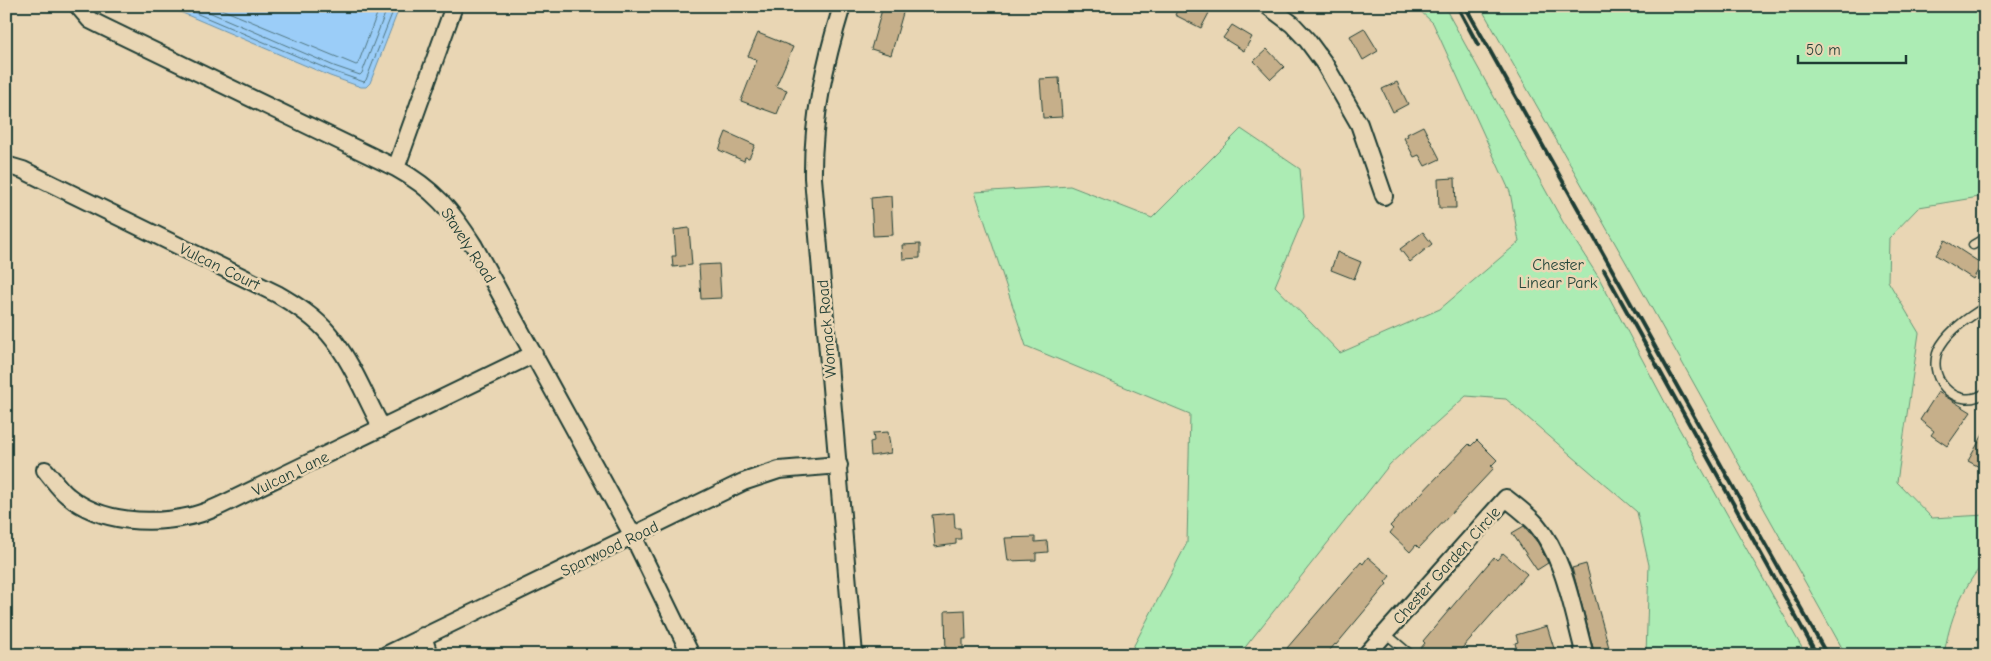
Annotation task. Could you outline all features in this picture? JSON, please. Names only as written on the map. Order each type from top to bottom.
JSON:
[{"type":"street","name":"Stavely Road","points":[[78,6],[90,20],[396,168],[422,185],[449,209],[474,246],[633,536],[691,655]]},
{"type":"street","points":[[396,168],[454,6]]},
{"type":"street","name":"Womack Road","points":[[842,6],[817,110],[813,154],[818,245],[839,465],[854,655]]},
{"type":"street","points":[[1268,6],[1292,24],[1324,63],[1358,124],[1384,196]]},
{"type":"street","name":"Vulcan Court","points":[[6,165],[32,174],[278,294],[296,305],[329,333],[382,428]]},
{"type":"street","name":"Vulcan Lane","points":[[45,470],[67,496],[82,505],[104,514],[126,519],[170,520],[192,516],[212,509],[534,354]]},
{"type":"street","name":"Sparwood Road","points":[[386,655],[743,482],[779,470],[839,465]]},
{"type":"street","name":"Chester Garden Circle","points":[[1366,655],[1506,498],[1536,524],[1550,546],[1560,568],[1585,655]]},
{"type":"street","points":[[423,636],[429,655]]},
{"type":"lane","points":[[1973,245],[1985,238]]},
{"type":"lane","points":[[1985,307],[1952,332],[1941,345],[1936,355],[1935,367],[1941,386],[1947,391],[1959,396],[1972,398],[1979,397],[1985,393]]},
{"type":"lane","points":[[1385,633],[1411,655]]},
{"type":"green space","name":"Chester Linear Park","points":[[1415,6],[1444,6],[1563,222],[1599,278],[1676,423],[1806,655],[1646,655],[1649,565],[1637,512],[1506,399],[1466,396],[1390,464],[1239,655],[1129,655],[1187,543],[1190,414],[1026,346],[975,192],[1070,186],[1152,218],[1241,129],[1300,169],[1304,217],[1275,286],[1340,353],[1440,309],[1519,242],[1510,192],[1433,23]]},
{"type":"green space","points":[[1480,6],[1985,6],[1985,196],[1919,207],[1889,238],[1888,281],[1919,333],[1897,482],[1932,518],[1985,515],[1985,562],[1963,593],[1949,630],[1944,655],[1846,655]]},
{"type":"water","points":[[166,6],[400,6],[370,83],[366,87],[361,87],[330,76]]},
{"type":"building","points":[[883,6],[905,6],[891,55],[871,49]]},
{"type":"building","points":[[1179,6],[1196,6],[1209,13],[1201,28],[1175,15]]},
{"type":"building","points":[[1232,25],[1252,37],[1244,51],[1223,38]]},
{"type":"building","points":[[1364,28],[1378,51],[1363,60],[1350,36]]},
{"type":"building","points":[[758,33],[793,47],[776,86],[787,90],[777,114],[741,101],[757,60],[748,56]]},
{"type":"building","points":[[1267,49],[1284,67],[1271,79],[1254,61]]},
{"type":"building","points":[[1059,78],[1062,117],[1043,118],[1040,79]]},
{"type":"building","points":[[1397,82],[1408,104],[1393,112],[1382,89]]},
{"type":"building","points":[[1423,126],[1440,159],[1425,166],[1419,155],[1414,157],[1404,138],[1408,136],[1407,134]]},
{"type":"building","points":[[726,132],[755,145],[749,158],[745,157],[744,161],[719,150]]},
{"type":"building","points":[[1455,178],[1456,208],[1439,208],[1438,179]]},
{"type":"building","points":[[891,196],[893,235],[873,236],[871,198]]},
{"type":"building","points":[[689,228],[692,265],[673,267],[672,256],[676,256],[674,230]]},
{"type":"building","points":[[1423,232],[1432,244],[1410,262],[1400,249]]},
{"type":"building","points":[[1945,240],[1982,264],[1973,279],[1936,255]]},
{"type":"building","points":[[920,244],[920,258],[903,259],[902,245]]},
{"type":"building","points":[[1337,252],[1361,262],[1354,279],[1331,270]]},
{"type":"building","points":[[719,264],[721,298],[701,299],[699,265]]},
{"type":"building","points":[[1938,392],[1971,412],[1947,446],[1931,435],[1934,431],[1920,420]]},
{"type":"building","points":[[1985,431],[1985,470],[1968,461]]},
{"type":"building","points":[[888,432],[891,453],[871,456],[870,442],[874,441],[873,433]]},
{"type":"building","points":[[1477,440],[1497,460],[1491,466],[1494,468],[1419,548],[1416,545],[1410,552],[1390,533],[1393,529],[1390,526],[1469,444],[1471,446]]},
{"type":"building","points":[[954,513],[955,528],[960,528],[961,539],[956,539],[956,544],[935,547],[932,515]]},
{"type":"building","points":[[1524,526],[1538,543],[1548,563],[1537,570],[1512,533]]},
{"type":"building","points":[[1035,537],[1035,542],[1047,541],[1048,552],[1036,553],[1036,560],[1008,561],[1005,538]]},
{"type":"building","points":[[1503,553],[1527,574],[1456,655],[1427,655],[1420,649],[1425,643],[1423,641],[1494,557],[1497,560]]},
{"type":"building","points":[[1368,557],[1390,576],[1385,582],[1387,584],[1326,655],[1295,655],[1287,648],[1361,562],[1363,564]]},
{"type":"building","points":[[1586,564],[1611,655],[1595,655],[1572,568]]},
{"type":"building","points":[[965,610],[966,639],[963,639],[963,655],[946,655],[945,611]]},
{"type":"building","points":[[1547,626],[1556,655],[1518,655],[1515,643],[1518,642],[1516,635]]},
{"type":"railway","points":[[1457,6],[1478,45]]},
{"type":"railway","points":[[1465,6],[1827,655]]},
{"type":"railway","points":[[1604,270],[1817,655]]}]
